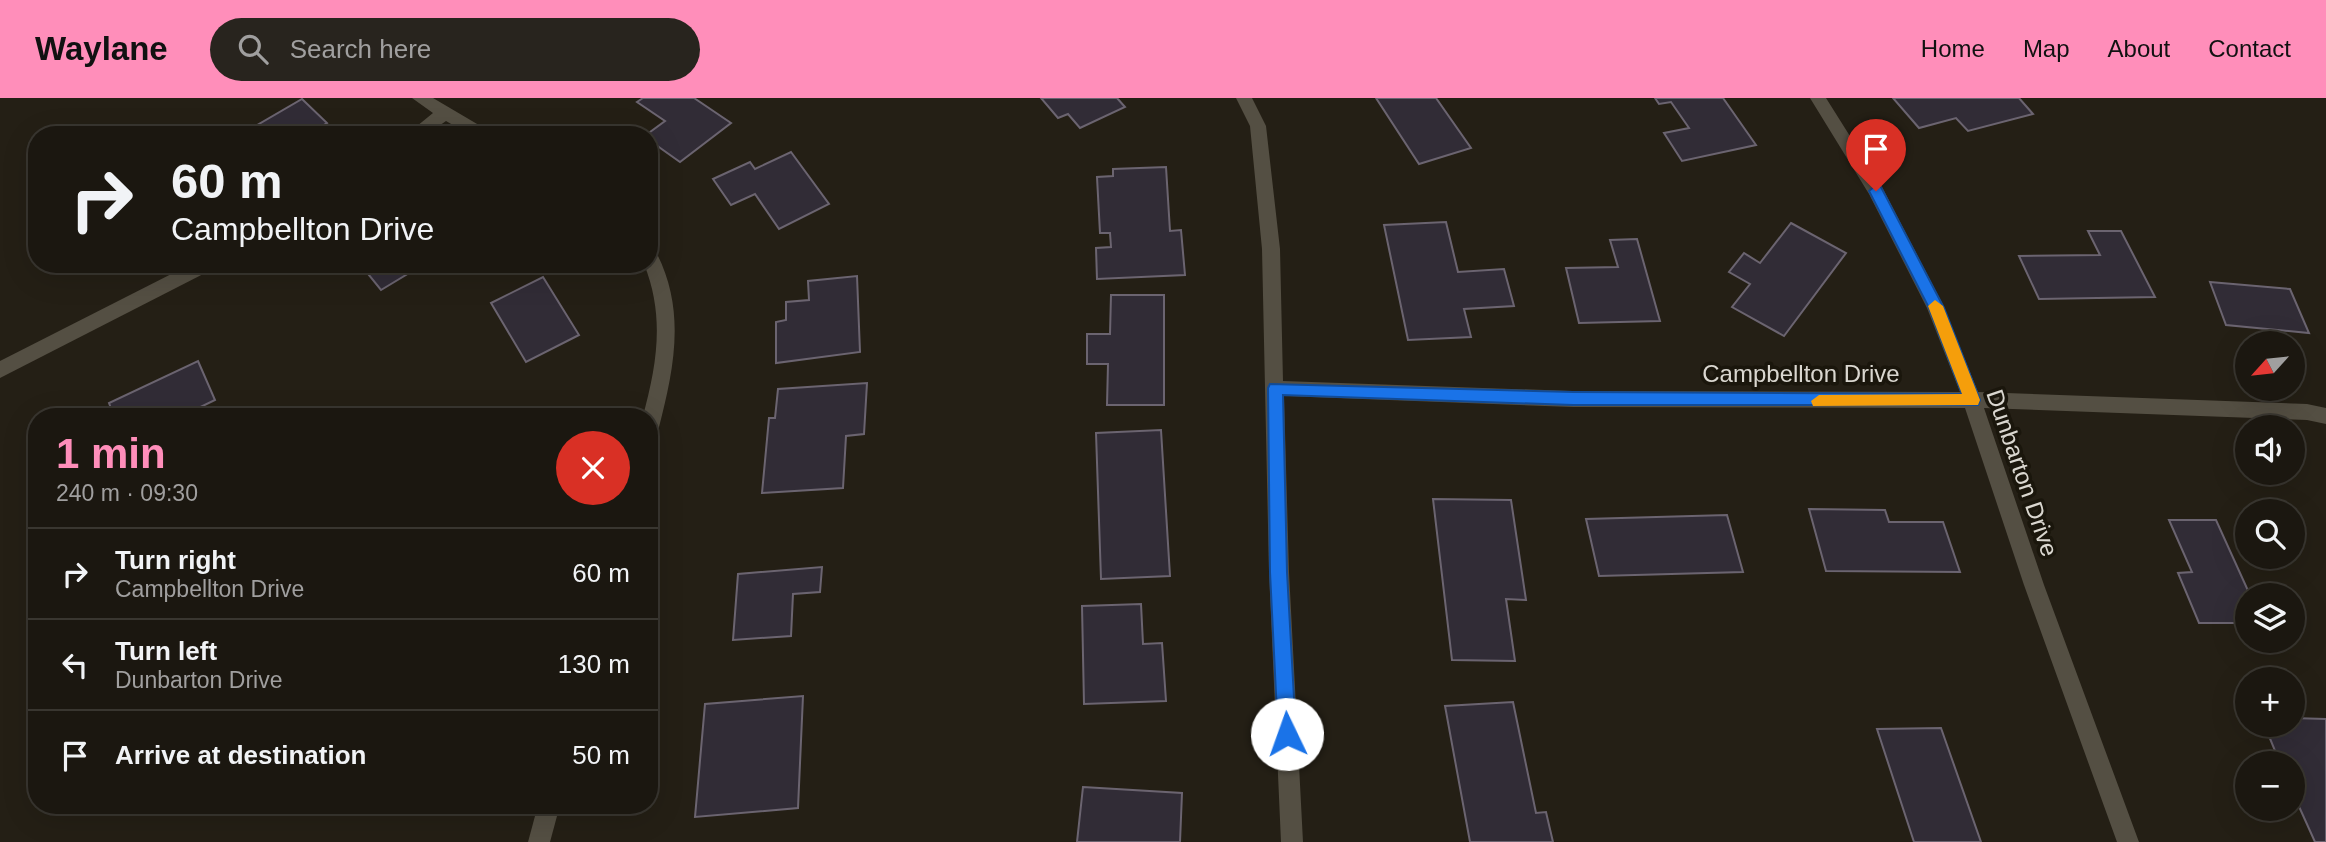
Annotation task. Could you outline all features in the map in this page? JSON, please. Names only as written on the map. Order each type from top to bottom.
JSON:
[{"type":"street","points":[[419,98],[467,126]]},
{"type":"street","points":[[1244,98],[1258,126],[1271,248],[1279,572],[1292,842]]},
{"type":"street","name":"Dunbarton Drive","points":[[1818,98],[1876,191],[1930,296],[1972,400],[2034,585],[2128,842]]},
{"type":"street","points":[[427,126],[445,113]]},
{"type":"street","points":[[0,370],[189,273]]},
{"type":"street","points":[[655,408],[663,376],[669,331],[666,302],[658,273]]},
{"type":"street","name":"Campbellton Drive","points":[[1276,388],[1600,399],[1972,400],[2307,412],[2326,416]]},
{"type":"street","points":[[539,842],[547,814]]},
{"type":"building","points":[[643,98],[694,98],[731,123],[680,162],[658,146],[658,126],[665,121],[637,102]]},
{"type":"building","points":[[1041,98],[1117,98],[1125,107],[1080,128],[1068,114],[1058,118]]},
{"type":"building","points":[[1376,98],[1436,98],[1471,148],[1419,164]]},
{"type":"building","points":[[1655,98],[1723,98],[1756,145],[1682,161],[1664,133],[1689,128],[1671,102],[1659,104]]},
{"type":"building","points":[[1893,98],[2019,98],[2033,114],[1968,131],[1956,118],[1919,128]]},
{"type":"building","points":[[302,99],[327,123],[322,126],[256,126]]},
{"type":"building","points":[[791,152],[829,204],[779,229],[755,194],[731,205],[713,179],[750,162],[755,169]]},
{"type":"building","points":[[1166,167],[1170,231],[1181,230],[1185,275],[1097,279],[1096,248],[1111,247],[1110,233],[1100,233],[1097,177],[1113,176],[1113,169]]},
{"type":"building","points":[[1446,222],[1458,272],[1504,269],[1514,306],[1464,309],[1471,337],[1408,340],[1384,225]]},
{"type":"building","points":[[1791,223],[1846,253],[1784,336],[1732,307],[1750,284],[1729,272],[1744,253],[1760,263]]},
{"type":"building","points":[[2088,231],[2121,231],[2155,297],[2039,299],[2019,256],[2100,255]]},
{"type":"building","points":[[1637,239],[1660,321],[1579,323],[1566,268],[1618,267],[1610,240]]},
{"type":"building","points":[[367,273],[409,273],[381,290]]},
{"type":"building","points":[[857,276],[860,352],[776,363],[776,322],[786,320],[786,302],[809,300],[808,281]]},
{"type":"building","points":[[543,277],[579,335],[526,362],[491,303]]},
{"type":"building","points":[[2210,282],[2290,289],[2309,333],[2305,331],[2226,325]]},
{"type":"building","points":[[1111,295],[1164,295],[1164,405],[1107,405],[1108,364],[1087,364],[1087,334],[1110,334]]},
{"type":"building","points":[[198,361],[215,400],[198,408],[111,408],[109,403]]},
{"type":"building","points":[[867,383],[864,434],[846,436],[843,488],[762,493],[769,418],[775,418],[778,389]]},
{"type":"building","points":[[1161,430],[1170,576],[1101,579],[1096,433]]},
{"type":"building","points":[[1433,499],[1511,500],[1526,600],[1506,599],[1515,661],[1452,660]]},
{"type":"building","points":[[1809,509],[1885,510],[1889,522],[1943,522],[1960,572],[1826,571]]},
{"type":"building","points":[[1727,515],[1743,572],[1599,576],[1586,519]]},
{"type":"building","points":[[2169,520],[2216,520],[2235,562],[2235,569],[2238,569],[2245,583],[2235,583],[2235,623],[2199,623],[2178,573],[2192,572]]},
{"type":"building","points":[[822,567],[820,592],[793,594],[791,636],[733,640],[738,574]]},
{"type":"building","points":[[1141,604],[1143,644],[1162,643],[1166,701],[1084,704],[1082,606]]},
{"type":"building","points":[[803,696],[798,808],[695,817],[705,704]]},
{"type":"building","points":[[1513,702],[1536,813],[1546,812],[1553,842],[1470,842],[1445,706]]},
{"type":"building","points":[[2305,718],[2326,719],[2326,842],[2315,842],[2305,820],[2305,751],[2275,751],[2269,737],[2305,737]]},
{"type":"building","points":[[1941,728],[1981,842],[1914,842],[1877,729]]},
{"type":"building","points":[[1083,787],[1182,793],[1180,842],[1077,842]]},
{"type":"slow traffic","points":[[1819,401],[1972,400],[1935,306]]},
{"type":"route","points":[[1287,734],[1279,572],[1276,388],[1573,399],[1972,400],[1936,308],[1876,191]]}]
